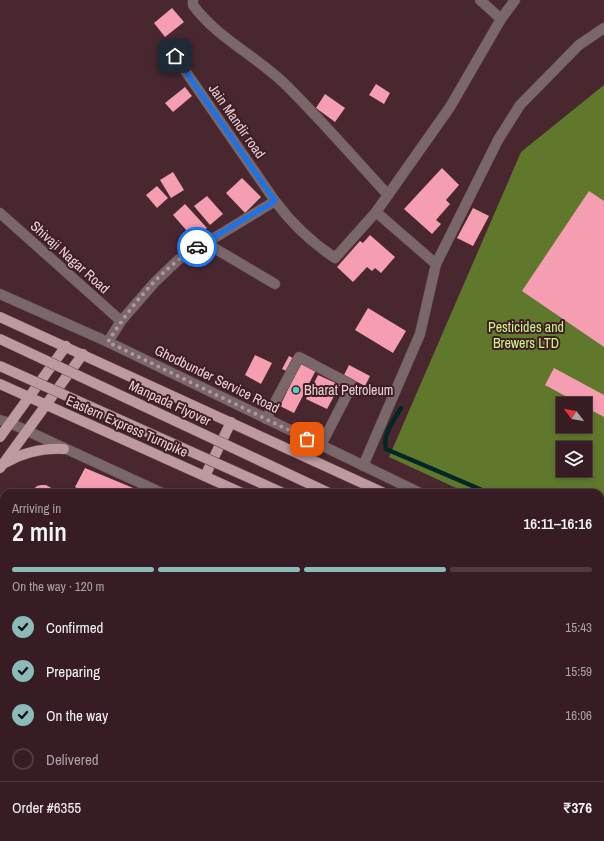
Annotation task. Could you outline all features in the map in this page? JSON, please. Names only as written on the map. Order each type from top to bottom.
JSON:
[{"type":"main road","points":[[0,317],[375,489]]},
{"type":"main road","name":"Manpada Flyover","points":[[0,339],[320,489]]},
{"type":"main road","points":[[0,437],[66,346]]},
{"type":"main road","points":[[2,466],[83,354]]},
{"type":"main road","points":[[0,366],[274,489]]},
{"type":"main road","name":"Eastern Express Turnpike","points":[[0,384],[233,489]]},
{"type":"main road","points":[[205,476],[231,422]]},
{"type":"main road","points":[[2,466],[20,455],[38,450],[64,448]]},
{"type":"street","points":[[193,0],[193,5],[205,19],[261,63],[287,86],[388,195]]},
{"type":"street","points":[[480,0],[501,20]]},
{"type":"street","points":[[436,264],[376,212],[450,107],[501,20],[516,0]]},
{"type":"street","points":[[363,466],[420,334],[436,264],[498,140],[520,105],[579,45],[604,28]]},
{"type":"street","name":"Jain Mandir road","points":[[175,56],[275,201],[289,219],[312,243],[335,258],[376,212]]},
{"type":"street","points":[[108,342],[121,321],[155,282],[178,260],[204,242],[275,201]]},
{"type":"street","name":"Shivaji Nagar Road","points":[[0,213],[121,321]]},
{"type":"street","points":[[204,242],[275,284]]},
{"type":"street","name":"Ghodbunder Service Road","points":[[0,294],[108,342],[412,489]]},
{"type":"street","points":[[266,419],[299,357],[352,385],[321,445]]},
{"type":"street","points":[[0,420],[10,423],[153,489]]},
{"type":"green space","name":"Pesticides and Brewers LTD","points":[[604,85],[604,489],[458,489],[389,457],[521,152]]},
{"type":"building","points":[[172,8],[184,22],[165,37],[154,23]]},
{"type":"building","points":[[376,84],[390,93],[384,104],[369,95]]},
{"type":"building","points":[[185,87],[192,96],[173,112],[165,103]]},
{"type":"building","points":[[325,94],[345,108],[335,122],[316,108]]},
{"type":"building","points":[[442,168],[459,185],[446,200],[450,204],[436,220],[441,224],[432,234],[404,209]]},
{"type":"building","points":[[173,172],[184,190],[171,198],[160,180]]},
{"type":"building","points":[[242,178],[261,197],[245,213],[226,193]]},
{"type":"building","points":[[157,186],[168,198],[157,208],[146,195]]},
{"type":"building","points":[[589,191],[604,201],[604,347],[522,291]]},
{"type":"building","points":[[207,196],[223,214],[210,225],[194,206]]},
{"type":"building","points":[[185,204],[207,228],[194,239],[173,215]]},
{"type":"building","points":[[473,208],[489,216],[473,246],[457,238]]},
{"type":"building","points":[[370,235],[395,257],[381,273],[375,268],[372,271],[367,267],[353,282],[337,267],[360,241],[363,243]]},
{"type":"building","points":[[368,308],[406,331],[393,353],[355,330]]},
{"type":"building","points":[[255,355],[272,363],[261,384],[245,375]]},
{"type":"building","name":"Bharat Petroleum","points":[[289,356],[316,370],[294,413],[280,406],[295,375],[282,369]]},
{"type":"building","points":[[349,365],[370,376],[365,386],[344,375]]},
{"type":"building","points":[[554,368],[604,395],[604,417],[592,411],[592,397],[567,397],[545,385]]},
{"type":"building","points":[[318,375],[340,385],[327,409],[306,399]]},
{"type":"building","points":[[85,468],[136,489],[78,489],[75,487]]},
{"type":"building","points":[[46,485],[53,489],[34,489],[37,486]]},
{"type":"building","points":[[140,486],[146,489],[138,489]]},
{"type":"waterway","points":[[401,408],[387,433],[385,444],[386,449],[480,489]]},
{"type":"way so far","points":[[197,247],[178,260],[155,282],[121,321],[108,342],[307,439]]},
{"type":"place","name":"Bharat Petroleum","points":[[296,390]]},
{"type":"route","points":[[175,56],[275,201],[197,247]]}]
